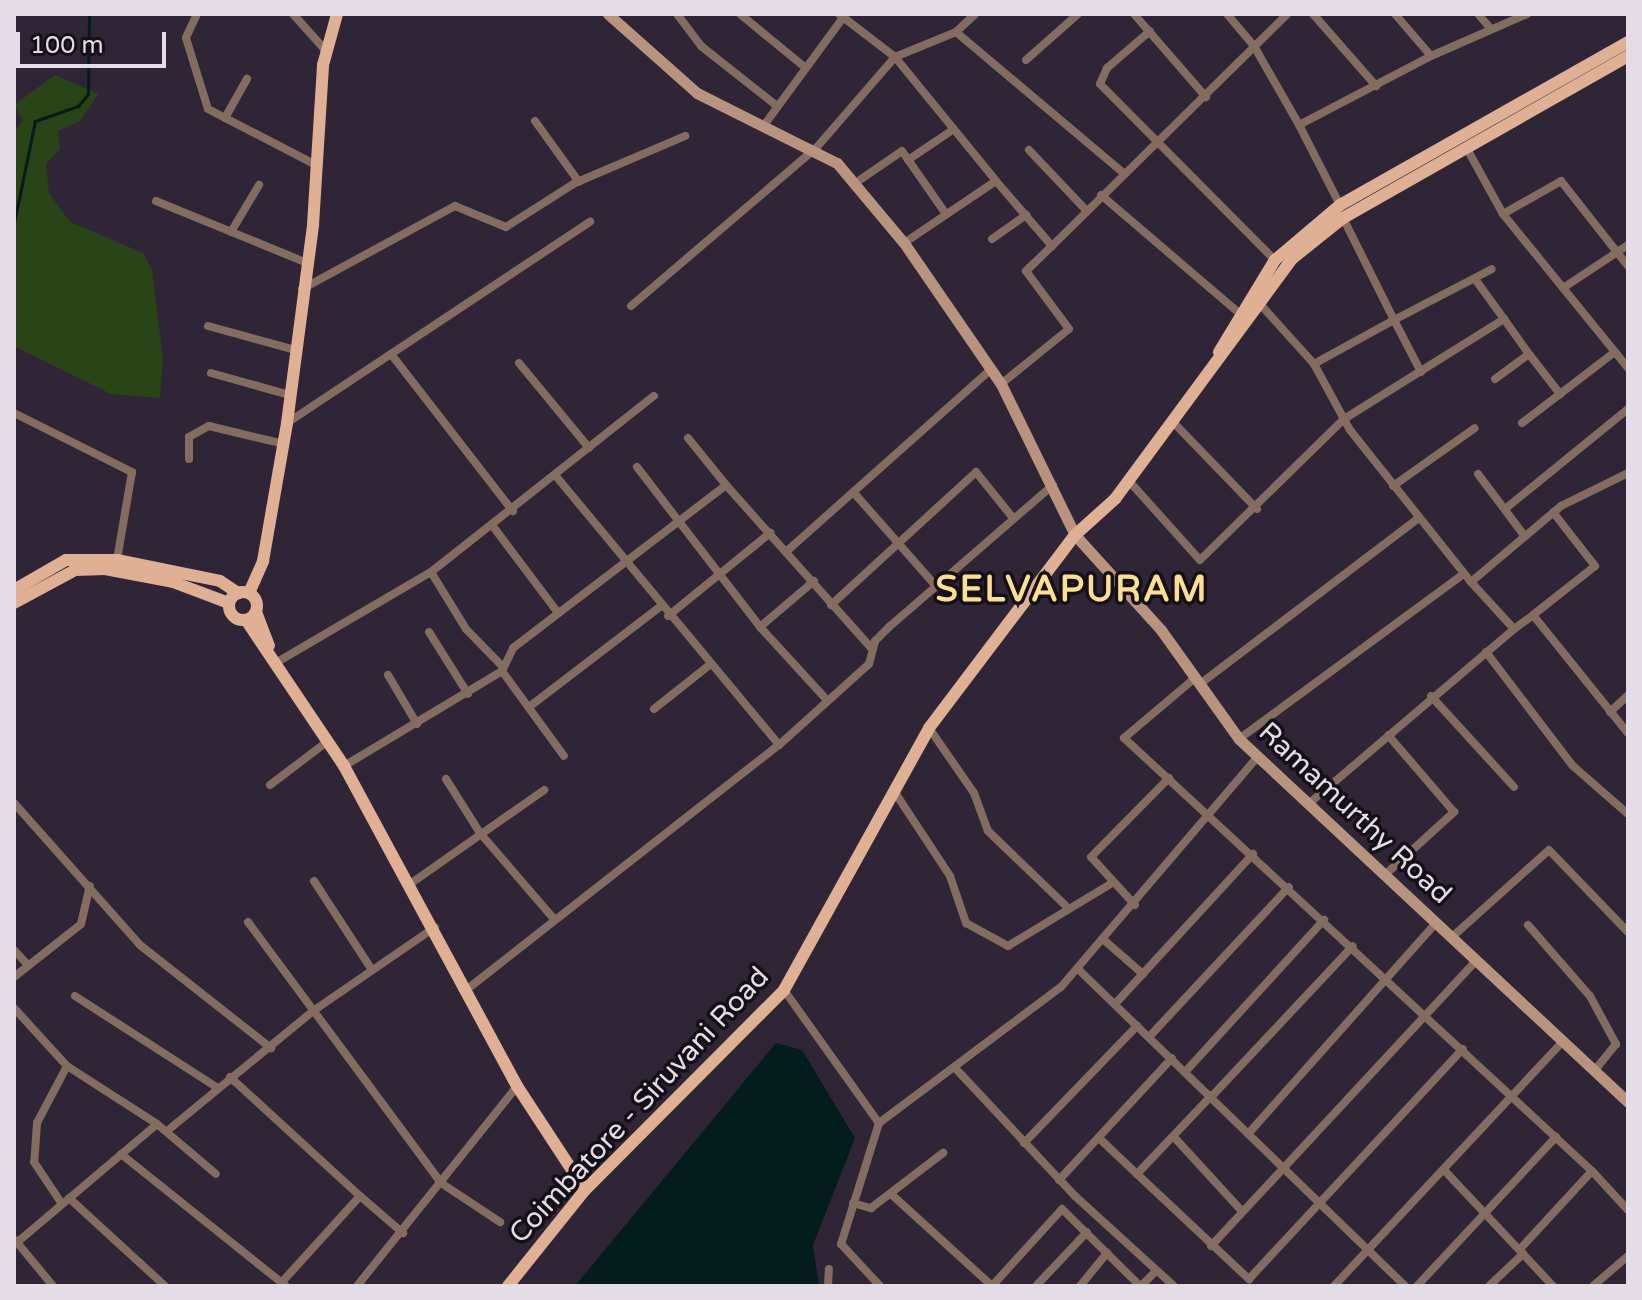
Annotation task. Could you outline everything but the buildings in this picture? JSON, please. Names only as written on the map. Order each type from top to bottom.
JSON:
[{"type":"main road","points":[[251,616],[232,614],[239,597],[260,575],[284,444],[327,52],[337,14]]},
{"type":"main road","points":[[1210,369],[1239,313],[1275,260],[1341,212],[1628,42]]},
{"type":"main road","name":"Coimbatore - Siruvani Road","points":[[508,1286],[585,1190],[784,990],[929,728],[1075,535],[1099,515],[1129,481],[1293,258],[1341,212],[1628,56]]},
{"type":"main road","points":[[14,590],[66,560],[117,560],[220,581],[239,597],[344,766],[470,987],[517,1086],[585,1190]]},
{"type":"main road","points":[[14,603],[75,570],[105,569],[239,597]]},
{"type":"street","points":[[197,14],[186,38],[208,109],[316,165]]},
{"type":"street","points":[[293,14],[327,52]]},
{"type":"street","points":[[608,14],[697,93],[817,147],[854,184],[904,243],[1001,384],[1070,517],[1075,535]]},
{"type":"street","points":[[740,14],[802,65]]},
{"type":"street","points":[[631,306],[817,147],[895,57],[956,32],[975,14]]},
{"type":"street","points":[[1026,60],[1078,14]]},
{"type":"street","points":[[1134,14],[1206,97]]},
{"type":"street","points":[[1227,14],[1254,46],[1299,125],[1421,372]]},
{"type":"street","points":[[1001,384],[1069,329],[1026,271],[1122,172],[1206,97],[1287,14]]},
{"type":"street","points":[[1313,14],[1376,86]]},
{"type":"street","points":[[1395,14],[1431,56]]},
{"type":"street","points":[[1478,14],[1491,29]]},
{"type":"street","points":[[1299,125],[1431,56],[1527,14]]},
{"type":"street","points":[[681,15],[701,46],[777,106]]},
{"type":"street","points":[[765,124],[802,65],[843,15],[895,57],[1052,246]]},
{"type":"street","points":[[1150,31],[1107,68],[1100,84],[1154,143],[1275,260]]},
{"type":"street","points":[[956,32],[1122,172]]},
{"type":"street","points":[[225,118],[247,79]]},
{"type":"street","points":[[535,121],[579,182]]},
{"type":"street","points":[[908,160],[954,129]]},
{"type":"street","points":[[302,290],[455,206],[506,227],[579,182],[685,136]]},
{"type":"street","points":[[1465,146],[1503,214],[1628,368]]},
{"type":"street","points":[[1029,150],[1086,210]]},
{"type":"street","points":[[854,184],[902,151],[946,214]]},
{"type":"street","points":[[904,243],[996,181]]},
{"type":"street","points":[[1503,214],[1561,181],[1628,266]]},
{"type":"street","points":[[231,232],[259,185]]},
{"type":"street","points":[[1101,195],[1239,313]]},
{"type":"street","points":[[156,201],[305,262]]},
{"type":"street","points":[[992,239],[1026,215]]},
{"type":"street","points":[[287,423],[590,222]]},
{"type":"street","points":[[1563,288],[1628,245]]},
{"type":"street","points":[[1314,364],[1492,269]]},
{"type":"street","points":[[1475,279],[1560,394]]},
{"type":"street","points":[[1260,304],[1314,364],[1344,419],[1417,519],[1514,629]]},
{"type":"street","points":[[1129,481],[1200,560],[1257,509],[1344,419],[1504,319]]},
{"type":"street","points":[[208,326],[295,350]]},
{"type":"street","points":[[1522,423],[1615,352]]},
{"type":"street","points":[[391,354],[513,511]]},
{"type":"street","points":[[1495,379],[1529,354]]},
{"type":"street","points":[[519,363],[589,448]]},
{"type":"street","points":[[787,551],[855,494],[991,369]]},
{"type":"street","points":[[211,373],[290,395]]},
{"type":"street","points":[[279,661],[431,572],[513,511],[654,396]]},
{"type":"street","points":[[1505,509],[1628,409]]},
{"type":"street","points":[[14,413],[132,472],[117,560]]},
{"type":"street","points":[[1173,422],[1257,509]]},
{"type":"street","points":[[189,459],[189,437],[209,426],[284,444]]},
{"type":"street","points":[[1393,486],[1475,428]]},
{"type":"street","points":[[688,438],[871,648]]},
{"type":"street","points":[[637,467],[760,627],[827,700]]},
{"type":"street","points":[[831,605],[976,472],[1013,518]]},
{"type":"street","points":[[1239,739],[1468,578],[1553,512],[1628,473]]},
{"type":"street","points":[[1478,474],[1523,534]]},
{"type":"street","points":[[555,475],[708,666],[779,745]]},
{"type":"street","points":[[344,766],[468,694],[502,669],[513,648],[726,485]]},
{"type":"street","points":[[470,987],[553,918],[779,745],[869,664],[871,648],[935,585],[1053,485]]},
{"type":"street","points":[[855,494],[901,539],[935,585]]},
{"type":"street","points":[[1312,801],[1431,696],[1595,566],[1553,512]]},
{"type":"street","points":[[1070,517],[1099,515]]},
{"type":"street","points":[[1417,519],[1124,738],[1514,1095],[1628,1210]]},
{"type":"street","points":[[492,525],[558,613]]},
{"type":"street","points":[[668,616],[770,533]]},
{"type":"street","name":"Ramamurthy Road","points":[[1075,535],[1197,681],[1239,739],[1312,801],[1475,962],[1628,1102]]},
{"type":"street","points":[[431,572],[466,629],[502,669],[564,756]]},
{"type":"street","points":[[760,627],[814,581]]},
{"type":"street","points":[[529,707],[660,607]]},
{"type":"street","points":[[1533,615],[1628,733]]},
{"type":"street","points":[[429,632],[468,694]]},
{"type":"street","points":[[1486,652],[1573,766],[1628,814]]},
{"type":"street","points":[[654,709],[708,666]]},
{"type":"street","points":[[388,675],[417,724]]},
{"type":"street","points":[[1610,712],[1628,695]]},
{"type":"street","points":[[1431,696],[1514,787]]},
{"type":"street","points":[[929,728],[974,793],[988,831],[1065,905]]},
{"type":"street","points":[[1387,873],[1454,812],[1388,735]]},
{"type":"street","points":[[270,785],[328,741]]},
{"type":"street","points":[[880,1286],[841,1244],[879,1123],[957,1070],[1078,969],[1258,756]]},
{"type":"street","points":[[1135,905],[1091,857],[1169,778]]},
{"type":"street","points":[[446,779],[480,833],[553,918]]},
{"type":"street","points":[[410,884],[544,790]]},
{"type":"street","points":[[894,791],[950,876],[966,923],[1008,946],[1065,905],[1112,883]]},
{"type":"street","points":[[14,803],[140,945],[271,1048]]},
{"type":"street","points":[[1452,937],[1549,850],[1628,932]]},
{"type":"street","points":[[1115,1004],[1253,854]]},
{"type":"street","points":[[314,881],[372,970]]},
{"type":"street","points":[[14,977],[81,924],[90,886]]},
{"type":"street","points":[[1149,1037],[1289,887]]},
{"type":"street","points":[[1186,1071],[1324,920]]},
{"type":"street","points":[[248,922],[441,1183],[500,1222]]},
{"type":"street","points":[[1248,1134],[1437,922]]},
{"type":"street","points":[[1528,925],[1574,974],[1616,1044],[1594,1071]]},
{"type":"street","points":[[167,1131],[216,1087],[271,1048],[313,1011],[435,927]]},
{"type":"street","points":[[1104,940],[1143,974]]},
{"type":"street","points":[[1137,1174],[1353,946]]},
{"type":"street","points":[[14,950],[27,964]]},
{"type":"street","points":[[1211,1246],[1241,1210],[1475,962]]},
{"type":"street","points":[[1078,969],[1212,1095],[1319,1206],[1405,1286]]},
{"type":"street","points":[[784,990],[879,1123]]},
{"type":"street","points":[[75,996],[216,1087]]},
{"type":"street","points":[[14,1008],[67,1066],[167,1131],[216,1174]]},
{"type":"street","points":[[1024,1143],[1137,1026]]},
{"type":"street","points":[[1334,1286],[1445,1171],[1562,1042]]},
{"type":"street","points":[[1100,1139],[1249,1279],[1463,1049]]},
{"type":"street","points":[[1059,1180],[1172,1058]]},
{"type":"street","points":[[67,1066],[37,1123],[34,1162],[66,1201],[165,1286]]},
{"type":"street","points":[[957,1070],[1075,1196],[1174,1286]]},
{"type":"street","points":[[230,1077],[403,1233]]},
{"type":"street","points":[[357,1286],[403,1233],[517,1086]]},
{"type":"street","points":[[53,1286],[15,1242],[157,1124]]},
{"type":"street","points":[[1174,1137],[1241,1210]]},
{"type":"street","points":[[1417,1286],[1556,1137]]},
{"type":"street","points":[[853,1203],[871,1208],[943,1153]]},
{"type":"street","points":[[121,1154],[284,1284],[360,1196]]},
{"type":"street","points":[[1445,1171],[1553,1286]]},
{"type":"street","points":[[1489,1286],[1592,1171]]},
{"type":"street","points":[[891,1194],[991,1286],[1075,1196]]},
{"type":"street","points":[[1062,1209],[1140,1286],[1156,1271]]},
{"type":"street","points":[[1036,1286],[1087,1232]]},
{"type":"street","points":[[1080,1286],[1107,1253]]},
{"type":"street","points":[[1593,1286],[1628,1256]]},
{"type":"street","points":[[828,1286],[829,1269]]},
{"type":"green space","points":[[55,75],[98,94],[80,121],[58,131],[60,149],[46,164],[49,193],[70,222],[143,253],[152,270],[163,360],[160,398],[111,394],[14,346],[14,132],[23,121],[14,105]]},
{"type":"shaded area","points":[[776,1043],[802,1050],[855,1138],[813,1245],[819,1286],[575,1286]]},
{"type":"waterway","points":[[14,223],[35,121],[78,106],[88,94],[89,14]]},
{"type":"district","name":"SELVAPURAM","points":[[1072,590]]}]
